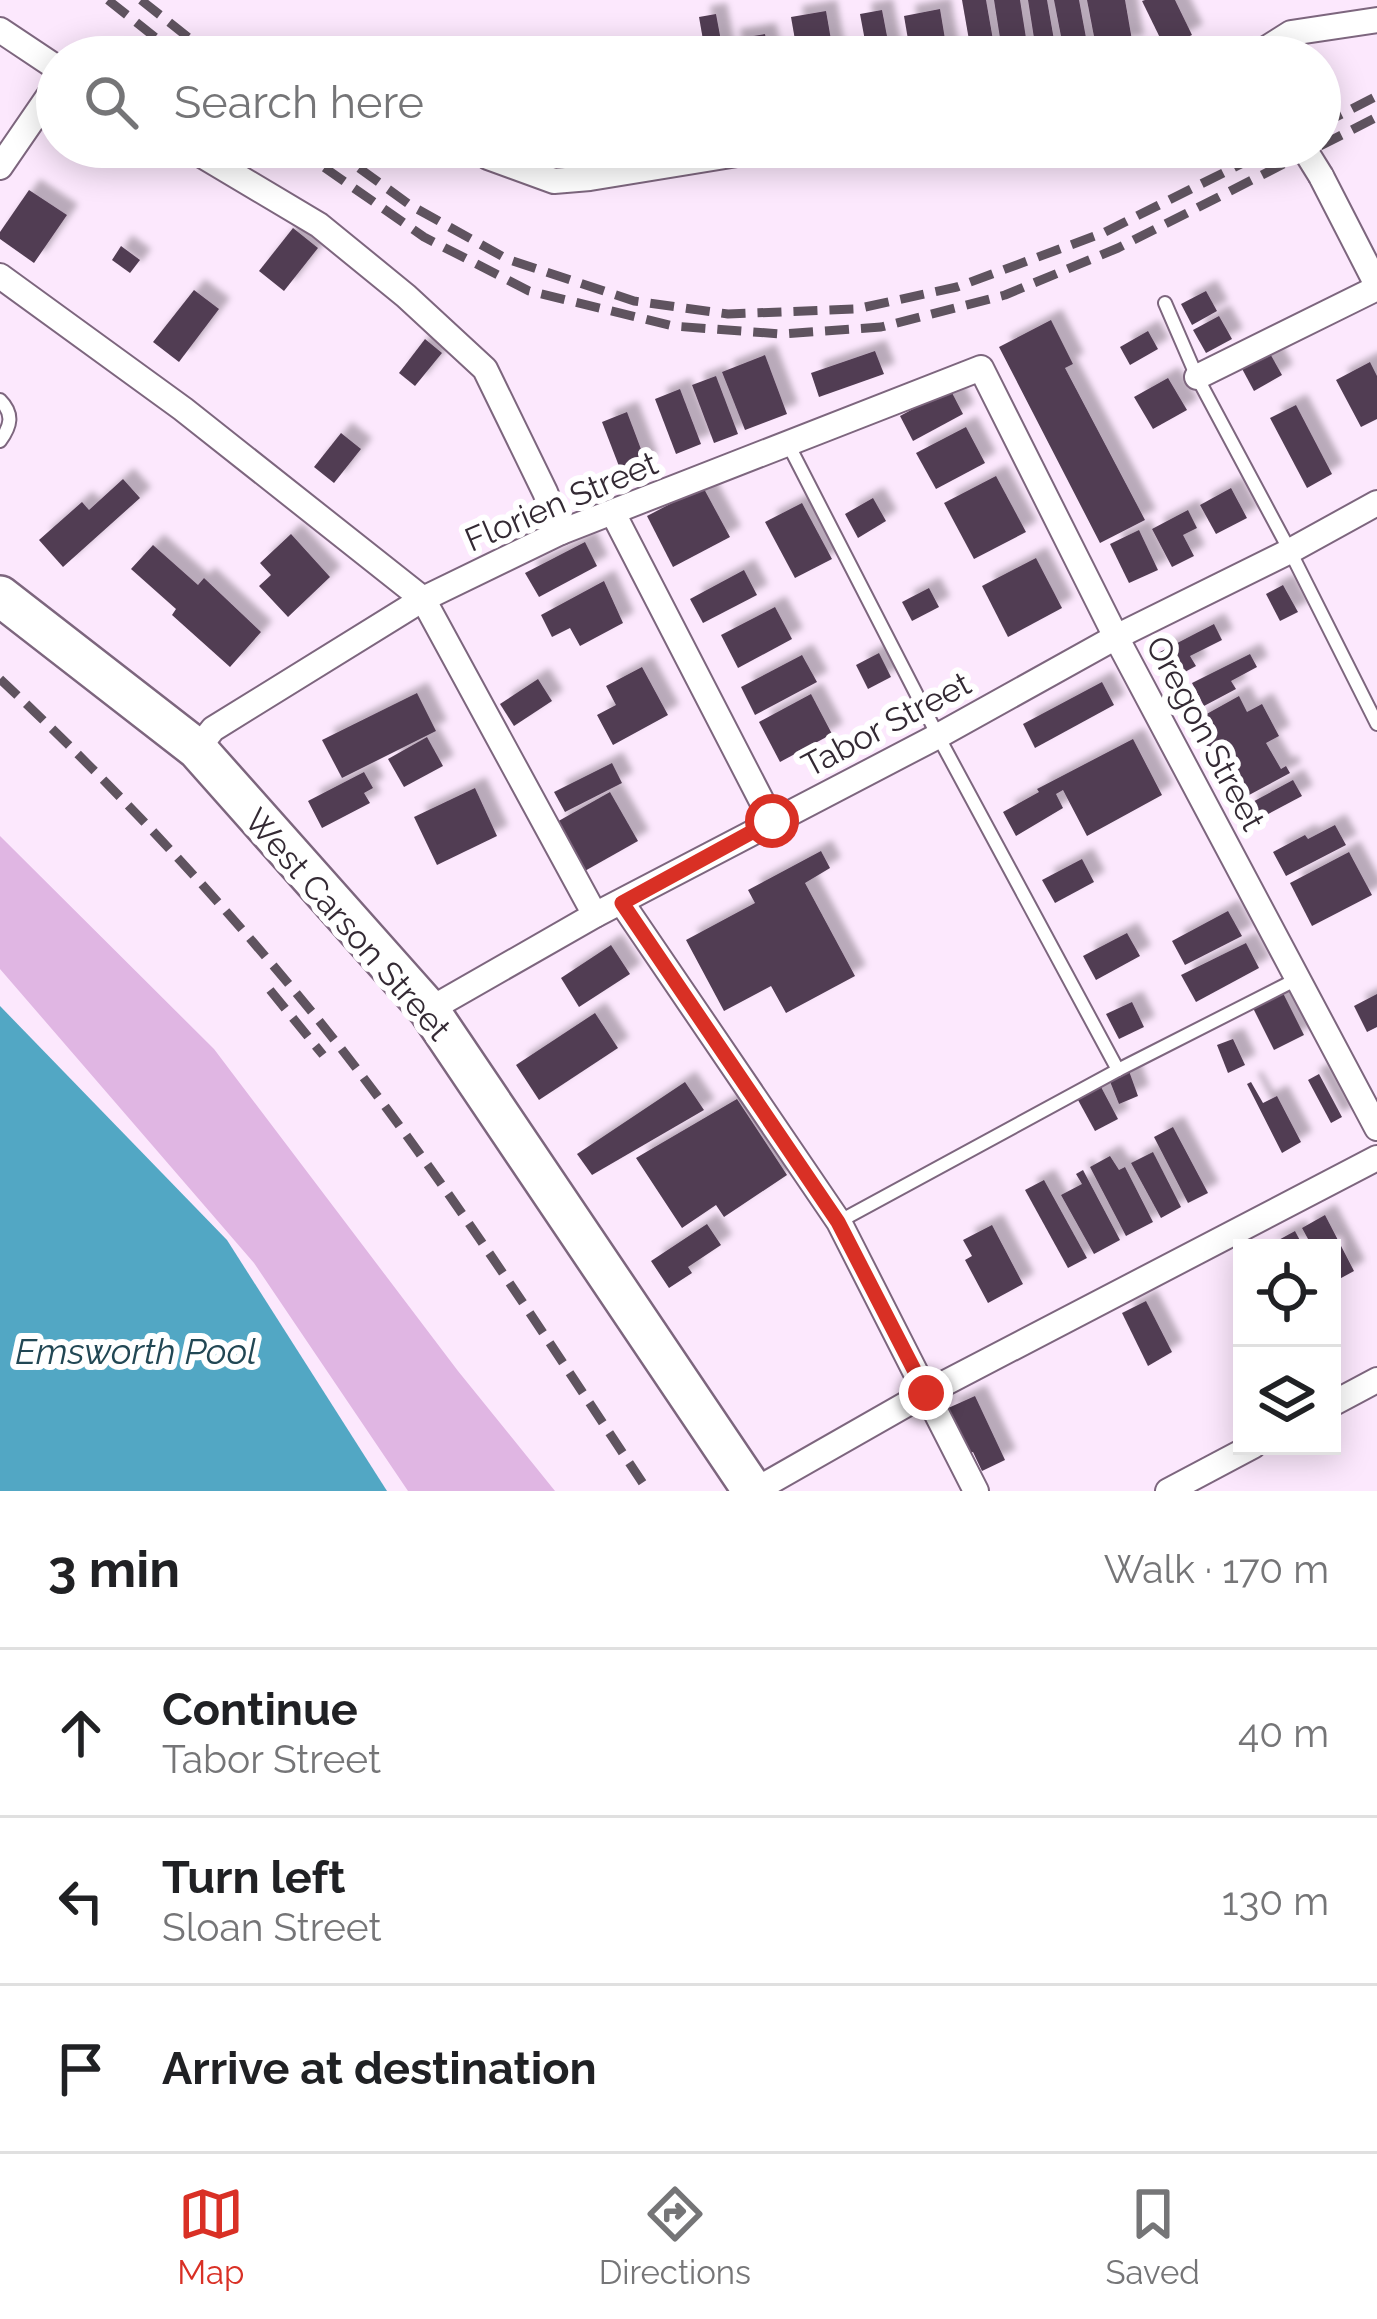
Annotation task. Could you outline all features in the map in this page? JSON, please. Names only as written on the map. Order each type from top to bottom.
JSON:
[{"type":"main road","name":"West Carson Street","points":[[0,596],[197,749],[429,1010],[754,1491]]},
{"type":"street","points":[[1286,36],[1377,20]]},
{"type":"street","points":[[0,30],[36,54]]},
{"type":"street","points":[[0,167],[36,115]]},
{"type":"street","points":[[223,168],[319,225],[484,368],[561,532]]},
{"type":"street","points":[[518,168],[554,181],[652,168]]},
{"type":"street","points":[[1197,376],[1377,286],[1316,168]]},
{"type":"street","points":[[0,276],[201,423],[423,598],[595,915]]},
{"type":"street","name":"Florien Street","points":[[197,749],[213,729],[423,598],[561,532],[981,368]]},
{"type":"street","name":"Oregon Street","points":[[981,368],[1116,637],[1377,1128]]},
{"type":"street","name":"Tabor Street","points":[[429,1010],[595,915],[1377,503]]},
{"type":"street","points":[[613,513],[772,821]]},
{"type":"street","points":[[622,903],[838,1222],[976,1491]]},
{"type":"street","points":[[754,1491],[926,1393],[1377,1158]]},
{"type":"street","points":[[1341,1399],[1377,1380]]},
{"type":"street","points":[[1168,1491],[1236,1455]]},
{"type":"lane","points":[[1166,303],[1197,376],[1377,724]]},
{"type":"lane","points":[[0,400],[10,415],[10,427],[0,441]]},
{"type":"lane","points":[[787,442],[1118,1070]]},
{"type":"lane","points":[[838,1222],[1299,977]]},
{"type":"shaded area","points":[[0,836],[214,1049],[555,1491],[408,1491],[254,1263],[0,969]]},
{"type":"water","name":"Emsworth Pool","points":[[0,1006],[227,1240],[387,1491],[0,1491]]},
{"type":"building","points":[[962,0],[986,0],[992,36],[968,36]]},
{"type":"building","points":[[994,0],[1020,0],[1026,36],[1000,36]]},
{"type":"building","points":[[1028,0],[1047,0],[1053,36],[1034,36]]},
{"type":"building","points":[[1054,0],[1079,0],[1086,36],[1061,36]]},
{"type":"building","points":[[1087,0],[1125,0],[1131,36],[1094,36]]},
{"type":"building","points":[[1175,0],[1192,35],[1159,36],[1142,1]]},
{"type":"building","points":[[940,9],[944,36],[907,36],[904,16]]},
{"type":"building","points":[[882,10],[887,36],[864,36],[860,14]]},
{"type":"building","points":[[826,11],[830,36],[794,36],[791,17]]},
{"type":"building","points":[[716,14],[720,36],[702,36],[699,17]]},
{"type":"building","points":[[29,190],[67,215],[34,263],[0,239]]},
{"type":"building","points":[[293,228],[318,248],[284,291],[259,271]]},
{"type":"building","points":[[121,246],[140,260],[130,273],[112,260]]},
{"type":"building","points":[[194,290],[219,309],[179,362],[153,342]]},
{"type":"building","points":[[1206,291],[1217,311],[1192,325],[1181,304]]},
{"type":"building","points":[[1219,316],[1232,339],[1206,353],[1193,330]]},
{"type":"building","points":[[1051,320],[1073,364],[1065,368],[1145,520],[1100,543],[999,347]]},
{"type":"building","points":[[1148,331],[1158,349],[1130,365],[1120,347]]},
{"type":"building","points":[[425,339],[442,353],[415,386],[399,373]]},
{"type":"building","points":[[1268,350],[1282,375],[1254,391],[1240,365]]},
{"type":"building","points":[[875,351],[884,374],[819,397],[811,373]]},
{"type":"building","points":[[765,355],[787,414],[745,430],[722,372]]},
{"type":"building","points":[[1370,362],[1377,376],[1377,419],[1361,427],[1336,380]]},
{"type":"building","points":[[716,376],[738,434],[714,443],[692,385]]},
{"type":"building","points":[[1168,378],[1187,410],[1153,429],[1134,397]]},
{"type":"building","points":[[680,389],[701,444],[676,454],[655,399]]},
{"type":"building","points":[[950,389],[963,414],[913,441],[900,416]]},
{"type":"building","points":[[1296,405],[1332,474],[1307,488],[1270,418]]},
{"type":"building","points":[[627,412],[647,465],[622,474],[602,422]]},
{"type":"building","points":[[966,427],[985,463],[936,489],[916,453]]},
{"type":"building","points":[[341,433],[361,449],[334,483],[314,467]]},
{"type":"building","points":[[996,476],[1026,532],[974,559],[944,503]]},
{"type":"building","points":[[123,479],[140,498],[63,567],[39,540],[82,502],[89,510]]},
{"type":"building","points":[[703,487],[730,537],[673,567],[647,516]]},
{"type":"building","points":[[1231,488],[1247,518],[1216,534],[1200,505]]},
{"type":"building","points":[[873,498],[886,521],[858,538],[845,514]]},
{"type":"building","points":[[802,503],[832,559],[795,578],[765,522]]},
{"type":"building","points":[[1188,510],[1197,528],[1183,535],[1194,556],[1172,567],[1152,529]]},
{"type":"building","points":[[1139,530],[1158,570],[1129,583],[1110,544]]},
{"type":"building","points":[[291,534],[330,577],[288,617],[259,586],[271,575],[260,563]]},
{"type":"building","points":[[585,542],[597,566],[539,597],[525,573]]},
{"type":"building","points":[[153,545],[198,585],[204,578],[261,632],[230,667],[172,615],[176,609],[131,569]]},
{"type":"building","points":[[1036,558],[1062,608],[1008,637],[982,586]]},
{"type":"building","points":[[744,570],[757,595],[703,623],[690,599]]},
{"type":"building","points":[[604,581],[623,623],[580,646],[570,628],[552,637],[541,615]]},
{"type":"building","points":[[1283,585],[1298,612],[1280,621],[1266,594]]},
{"type":"building","points":[[929,588],[939,607],[912,621],[902,602]]},
{"type":"building","points":[[775,607],[792,639],[738,668],[721,635]]},
{"type":"building","points":[[1214,624],[1222,640],[1190,656],[1196,666],[1170,680],[1156,654]]},
{"type":"building","points":[[879,653],[891,677],[868,689],[856,665]]},
{"type":"building","points":[[1250,654],[1257,667],[1231,681],[1236,689],[1204,706],[1192,683]]},
{"type":"building","points":[[802,655],[817,682],[755,715],[741,687]]},
{"type":"building","points":[[642,667],[668,715],[613,745],[597,715],[616,705],[606,686]]},
{"type":"building","points":[[538,679],[552,701],[514,726],[500,704]]},
{"type":"building","points":[[1102,682],[1114,705],[1035,748],[1023,724]]},
{"type":"building","points":[[417,693],[436,731],[342,778],[322,740]]},
{"type":"building","points":[[811,694],[832,734],[780,762],[759,722]]},
{"type":"building","points":[[1239,696],[1247,712],[1262,704],[1279,736],[1266,743],[1281,769],[1286,766],[1290,773],[1236,802],[1194,721]]},
{"type":"building","points":[[427,737],[443,766],[404,787],[388,759]]},
{"type":"building","points":[[1133,739],[1162,795],[1087,836],[1063,790],[1056,794],[1063,808],[1016,836],[1003,812]]},
{"type":"building","points":[[612,763],[622,783],[565,812],[554,792]]},
{"type":"building","points":[[364,772],[373,788],[364,793],[370,803],[322,828],[308,801]]},
{"type":"building","points":[[1293,780],[1302,796],[1253,822],[1245,806]]},
{"type":"building","points":[[475,788],[497,836],[437,865],[414,817]]},
{"type":"building","points":[[610,792],[638,841],[583,872],[555,823]]},
{"type":"building","points":[[1335,825],[1346,845],[1286,876],[1273,852]]},
{"type":"building","points":[[821,851],[830,868],[805,883],[855,976],[786,1013],[771,986],[724,1011],[686,940],[755,903],[748,890]]},
{"type":"building","points":[[1349,852],[1372,895],[1312,926],[1290,883]]},
{"type":"building","points":[[1082,859],[1094,882],[1055,903],[1042,880]]},
{"type":"building","points":[[1228,911],[1242,936],[1185,965],[1172,941]]},
{"type":"building","points":[[1127,933],[1140,956],[1096,980],[1083,956]]},
{"type":"building","points":[[1246,943],[1259,968],[1196,1002],[1181,975]]},
{"type":"building","points":[[611,945],[630,974],[579,1007],[561,978]]},
{"type":"building","points":[[1281,989],[1304,1035],[1274,1050],[1251,1004]]},
{"type":"building","points":[[1377,994],[1377,1027],[1367,1032],[1354,1006]]},
{"type":"building","points":[[1132,1002],[1144,1027],[1119,1039],[1106,1014]]},
{"type":"building","points":[[595,1013],[618,1048],[539,1100],[516,1065]]},
{"type":"building","points":[[1233,1039],[1245,1065],[1228,1073],[1217,1045]]},
{"type":"building","points":[[1129,1071],[1138,1096],[1119,1104],[1109,1079]]},
{"type":"building","points":[[1319,1074],[1342,1117],[1331,1123],[1308,1080]]},
{"type":"building","points":[[685,1082],[704,1110],[592,1175],[577,1154]]},
{"type":"building","points":[[1251,1082],[1263,1103],[1277,1096],[1301,1142],[1282,1153],[1247,1084]]},
{"type":"building","points":[[1101,1087],[1118,1119],[1095,1131],[1078,1100]]},
{"type":"building","points":[[737,1099],[787,1175],[724,1217],[716,1205],[682,1228],[636,1158]]},
{"type":"building","points":[[1173,1127],[1208,1193],[1188,1203],[1154,1137]]},
{"type":"building","points":[[1153,1152],[1181,1207],[1161,1218],[1131,1163]]},
{"type":"building","points":[[1110,1156],[1119,1170],[1125,1167],[1153,1222],[1126,1236],[1090,1167]]},
{"type":"building","points":[[1083,1170],[1120,1240],[1094,1254],[1061,1195],[1082,1184],[1076,1174]]},
{"type":"building","points":[[1044,1180],[1087,1258],[1068,1268],[1025,1190]]},
{"type":"building","points":[[1325,1215],[1337,1239],[1308,1239],[1302,1228]]},
{"type":"building","points":[[707,1224],[721,1245],[688,1267],[692,1273],[669,1288],[651,1261]]},
{"type":"building","points":[[992,1225],[1023,1284],[988,1303],[965,1260],[972,1256],[963,1240]]},
{"type":"building","points":[[1341,1246],[1354,1271],[1341,1278]]},
{"type":"building","points":[[1146,1301],[1172,1352],[1148,1366],[1122,1313]]},
{"type":"building","points":[[975,1396],[1005,1460],[982,1471],[973,1452],[967,1454],[946,1409]]},
{"type":"railway","points":[[108,0],[153,36]]},
{"type":"railway","points":[[141,0],[186,36]]},
{"type":"railway","points":[[1341,114],[1377,96]]},
{"type":"railway","points":[[1341,135],[1377,117]]},
{"type":"railway","points":[[325,168],[424,237],[529,291],[673,326],[781,334],[881,327],[1005,295],[1118,248],[1276,168]]},
{"type":"railway","points":[[359,168],[410,205],[507,259],[634,301],[728,314],[856,309],[957,287],[1103,233],[1233,168]]},
{"type":"railway","points":[[0,679],[162,841],[312,1012],[444,1188],[648,1491]]},
{"type":"railway","points":[[270,990],[323,1055]]},
{"type":"route","points":[[772,821],[622,903],[838,1222],[926,1393]]}]
